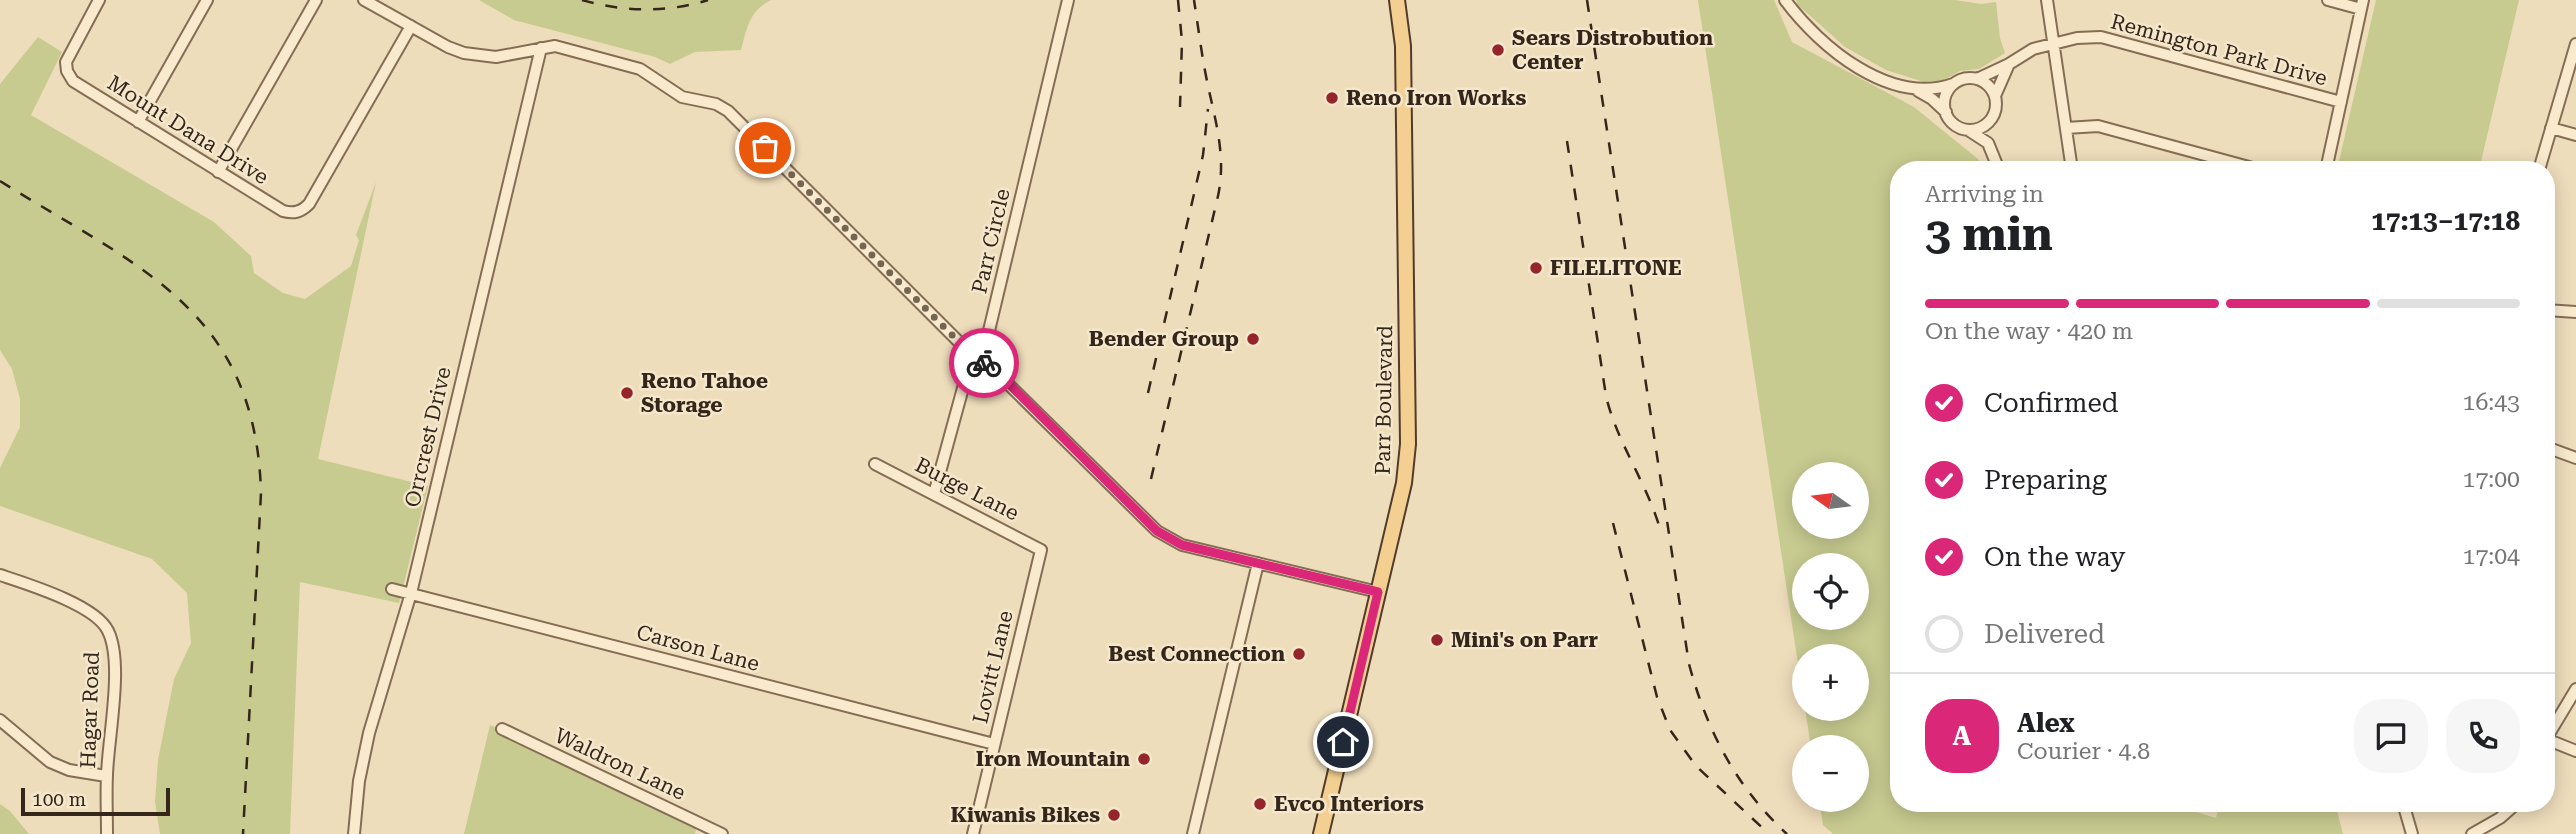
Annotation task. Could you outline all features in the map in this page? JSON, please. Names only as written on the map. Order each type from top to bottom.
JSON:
[{"type":"main road","name":"Parr Boulevard","points":[[1321,834],[1404,482],[1408,444],[1403,46],[1397,0]]},
{"type":"street","name":"Mount Dana Drive","points":[[99,0],[66,62],[67,71],[73,81],[283,211],[294,213],[309,204],[411,26]]},
{"type":"street","points":[[138,122],[207,0]]},
{"type":"street","points":[[218,172],[316,0]]},
{"type":"street","points":[[364,0],[448,47],[480,56],[512,56],[555,46],[640,69],[682,97],[710,102],[728,111],[972,355],[995,370],[1157,531],[1182,545],[1378,592]]},
{"type":"street","name":"Parr Circle","points":[[995,370],[990,359],[988,339],[1068,0]]},
{"type":"street","points":[[1785,0],[1800,20],[1840,56],[1876,76],[1916,89],[1932,99],[1952,122],[1988,143]]},
{"type":"street","points":[[2047,0],[2072,161]]},
{"type":"street","points":[[2328,0],[2362,4],[2328,161]]},
{"type":"street","name":"Remington Park Drive","points":[[1977,79],[2033,49],[2089,37],[2122,41],[2340,102]]},
{"type":"street","points":[[2542,161],[2576,44]]},
{"type":"street","name":"Orrcrest Drive","points":[[354,834],[359,781],[369,733],[411,593],[541,48]]},
{"type":"street","points":[[1995,161],[1988,143],[1990,120],[1994,113],[1995,96],[2009,64]]},
{"type":"street","points":[[1916,89],[1932,90],[1969,78],[1988,85],[1995,96]]},
{"type":"street","points":[[1946,112],[1945,99],[1953,84]]},
{"type":"street","points":[[1967,130],[1976,129],[1990,120]]},
{"type":"street","points":[[2066,128],[2098,126],[2227,161]]},
{"type":"street","points":[[2551,128],[2576,135]]},
{"type":"street","points":[[2555,311],[2576,312]]},
{"type":"street","points":[[934,494],[972,355]]},
{"type":"street","points":[[2555,450],[2576,458]]},
{"type":"street","name":"Burge Lane","points":[[875,464],[1041,550]]},
{"type":"street","name":"Lovitt Lane","points":[[973,834],[1041,550]]},
{"type":"street","points":[[1193,834],[1258,563]]},
{"type":"street","name":"Hagar Road","points":[[0,575],[66,599],[84,609],[108,629],[115,655],[107,776],[107,834]]},
{"type":"street","name":"Carson Lane","points":[[392,589],[994,744]]},
{"type":"street","points":[[2555,724],[2576,689]]},
{"type":"street","points":[[0,720],[50,762],[69,770],[107,776]]},
{"type":"street","name":"Waldron Lane","points":[[502,729],[722,834]]},
{"type":"street","points":[[2555,743],[2576,751]]},
{"type":"street","points":[[2406,812],[2412,834]]},
{"type":"street","points":[[2472,834],[2507,812]]},
{"type":"green space","points":[[479,0],[771,0],[753,15],[741,50],[695,52],[670,64],[655,57],[514,20]]},
{"type":"green space","points":[[1698,0],[1774,0],[1792,42],[1914,107],[1979,161],[1890,161],[1890,812],[2196,812],[2216,818],[2218,812],[2337,812],[2343,834],[1833,834],[1823,825],[1821,812],[1869,812],[1869,735],[1809,735],[1807,721],[1869,721],[1869,644],[1795,644],[1793,630],[1869,630],[1869,553],[1792,553],[1792,624]]},
{"type":"green space","points":[[1796,0],[1955,0],[1981,4],[1996,2],[2000,38],[2005,53],[1979,69],[1960,71],[1939,83],[1927,83],[1886,70],[1845,47],[1798,5]]},
{"type":"green space","points":[[2376,0],[2519,0],[2481,161],[2339,161]]},
{"type":"green space","points":[[38,37],[62,52],[31,115],[214,222],[251,256],[254,273],[283,293],[305,299],[351,266],[359,240],[356,235],[376,182],[318,459],[428,486],[399,603],[300,582],[290,834],[160,834],[155,802],[158,760],[174,679],[191,643],[187,593],[152,559],[0,506],[0,468],[20,427],[20,399],[12,369],[0,350],[0,84]]},
{"type":"green space","points":[[490,725],[698,822],[695,834],[464,834]]},
{"type":"green space","points":[[0,804],[10,811],[29,834],[0,834]]},
{"type":"railway","points":[[582,0],[629,9],[661,9],[708,0]]},
{"type":"railway","points":[[1178,0],[1182,41],[1180,107]]},
{"type":"railway","points":[[1151,479],[1220,180],[1218,136],[1194,0]]},
{"type":"railway","points":[[1587,0],[1689,664],[1714,735],[1738,777],[1787,834]]},
{"type":"railway","points":[[1148,393],[1203,155],[1208,109]]},
{"type":"railway","points":[[1567,141],[1606,396],[1617,430],[1648,495],[1660,529]]},
{"type":"railway","points":[[0,181],[141,268],[179,300],[212,335],[237,378],[254,430],[261,493],[243,834]]},
{"type":"railway","points":[[1613,523],[1657,697],[1670,730],[1696,766],[1769,834]]},
{"type":"way so far","points":[[765,148],[975,358],[984,363]]},
{"type":"place","name":"Sears Distrobution Center","points":[[1498,50]]},
{"type":"place","name":"Reno Iron Works","points":[[1332,98]]},
{"type":"place","name":"FILELITONE","points":[[1536,268]]},
{"type":"place","name":"Bender Group","points":[[1253,339]]},
{"type":"place","name":"Reno Tahoe Storage","points":[[627,393]]},
{"type":"place","name":"Mini's on Parr","points":[[1437,640]]},
{"type":"place","name":"Best Connection","points":[[1299,654]]},
{"type":"place","name":"Iron Mountain","points":[[1144,759]]},
{"type":"place","name":"Evco Interiors","points":[[1260,804]]},
{"type":"place","name":"Kiwanis Bikes","points":[[1114,815]]},
{"type":"route","points":[[984,363],[995,370],[1169,540],[1378,592],[1343,742]]}]
